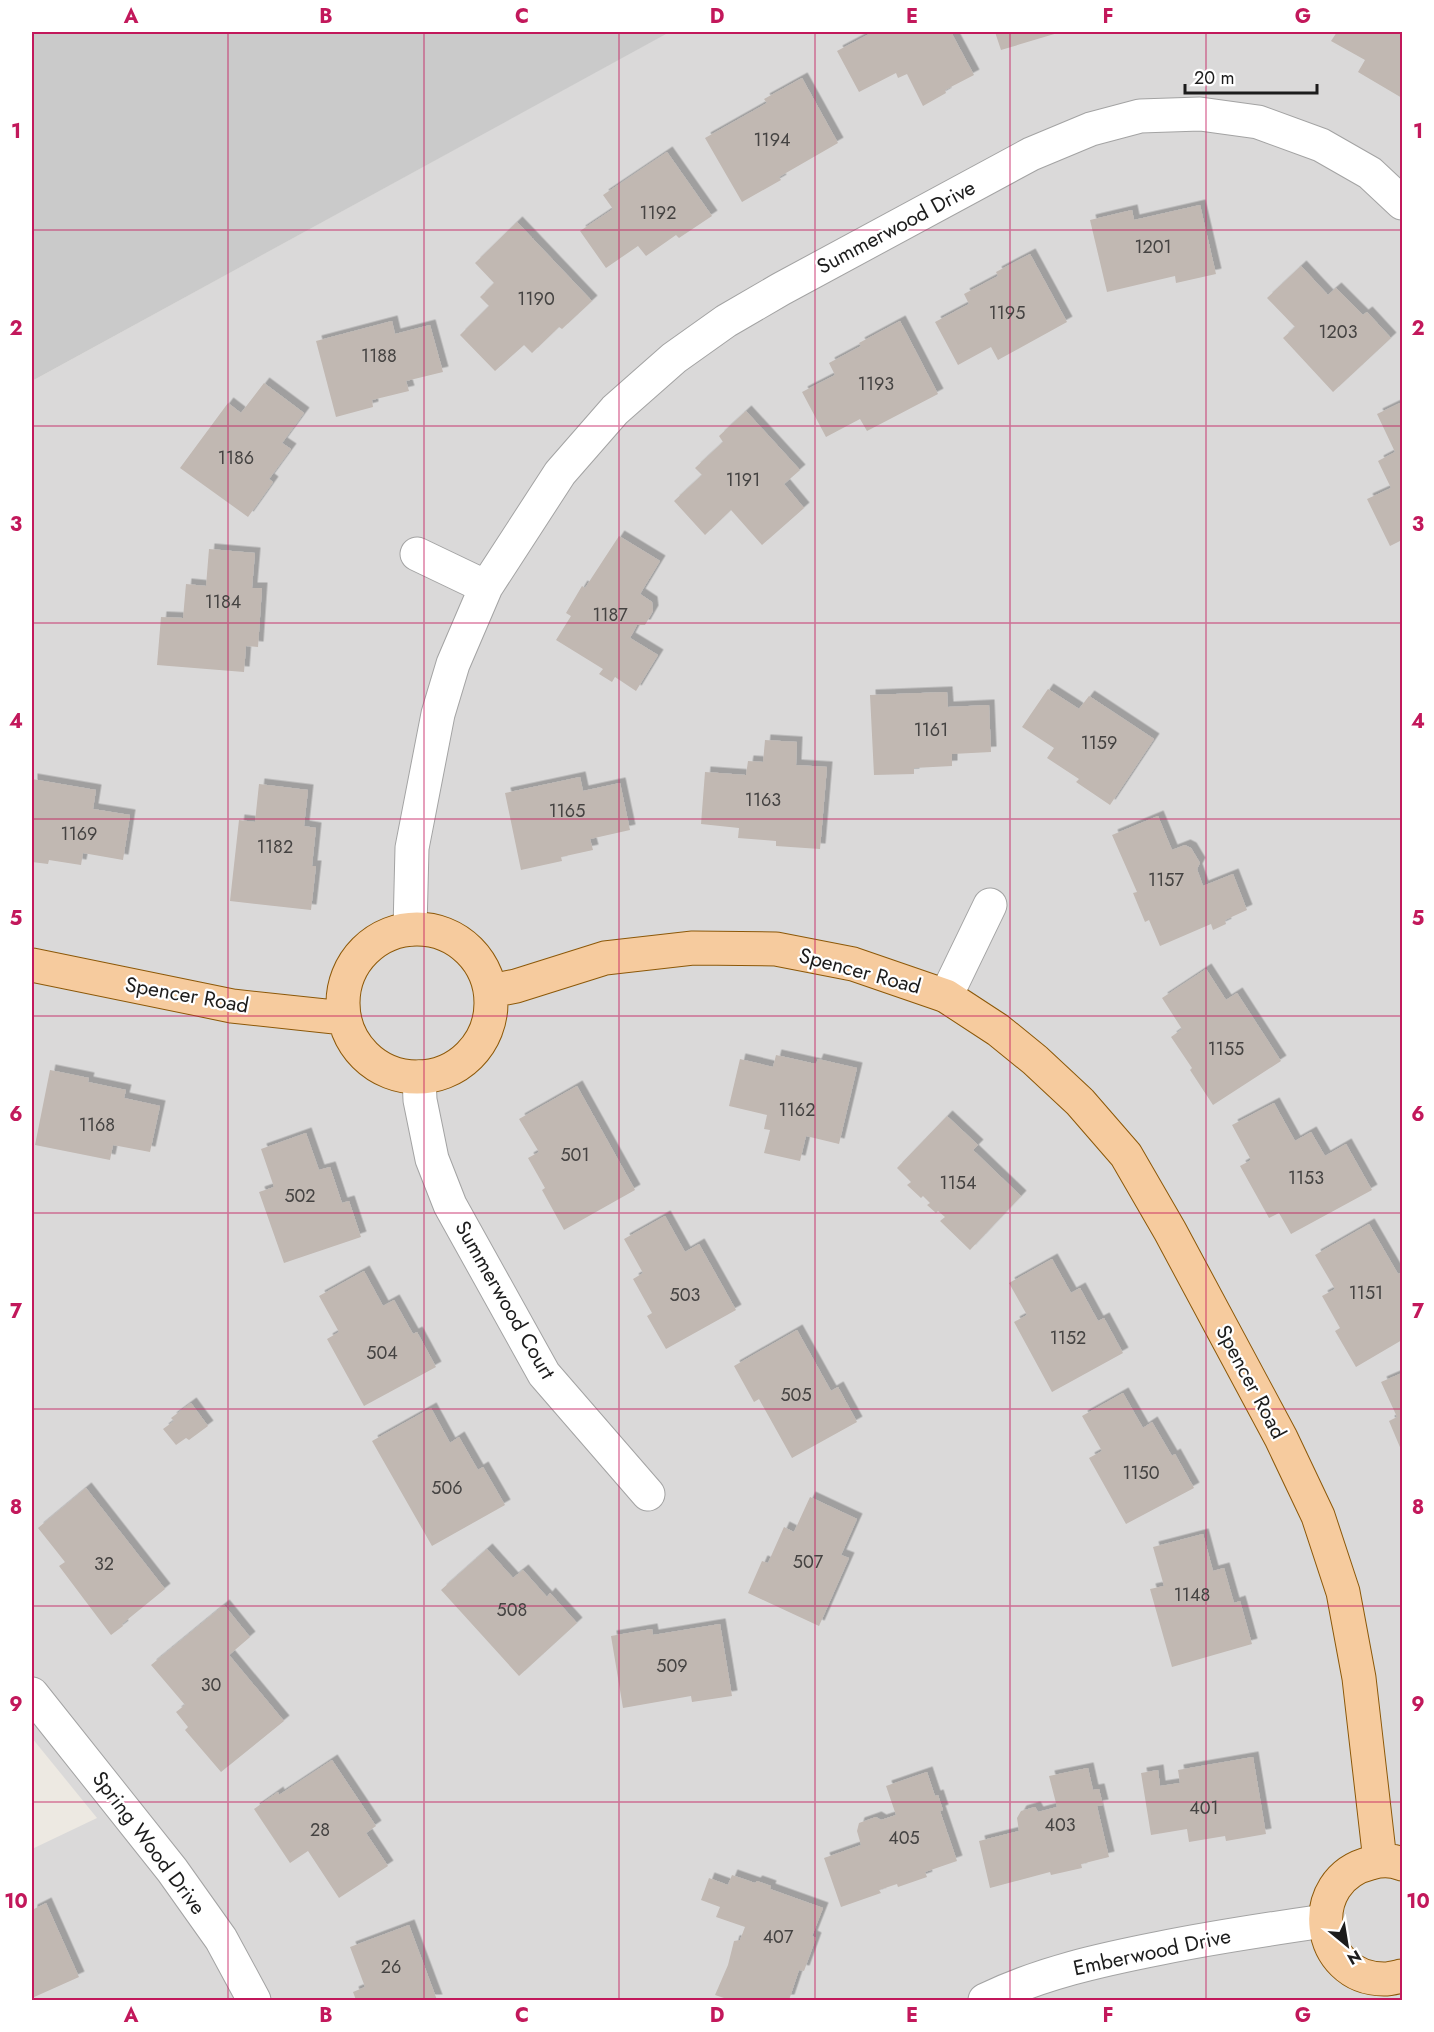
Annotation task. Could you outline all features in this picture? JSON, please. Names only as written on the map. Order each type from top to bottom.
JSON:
[{"type":"main road","points":[[410,929],[433,930],[454,938],[472,952],[484,970],[491,991],[491,1017],[482,1040],[466,1060],[444,1072],[419,1077],[398,1075],[379,1068],[363,1055],[350,1038],[344,1018],[343,993],[351,969],[365,949],[386,935],[410,929]]},
{"type":"main road","name":"Spencer Road","points":[[491,991],[516,986],[605,958],[693,948],[776,949],[853,964],[946,996],[998,1030],[1035,1060],[1080,1102],[1126,1155],[1170,1231],[1281,1438],[1318,1516],[1343,1592],[1391,1862]]},
{"type":"main road","name":"Spencer Road","points":[[32,965],[232,1006],[344,1018]]},
{"type":"main road","points":[[1391,1862],[1362,1865],[1346,1874],[1334,1887],[1327,1904],[1324,1921],[1328,1939],[1336,1956],[1349,1968],[1391,1985]]},
{"type":"street","name":"Summerwood Drive","points":[[410,929],[412,848],[438,714],[453,663],[486,586],[560,473],[615,410],[674,358],[726,321],[781,289],[1031,154],[1091,129],[1140,116],[1200,114],[1258,122],[1321,144],[1370,173],[1402,203]]},
{"type":"street","points":[[417,554],[486,586]]},
{"type":"street","name":"Spencer Road","points":[[946,996],[990,905]]},
{"type":"street","name":"Summerwood Court","points":[[419,1077],[420,1100],[432,1159],[450,1205],[544,1374],[648,1494]]},
{"type":"street","name":"Spring Wood Drive","points":[[32,1694],[172,1870],[221,1939],[254,2001]]},
{"type":"street","name":"Emberwood Drive","points":[[985,2001],[1042,1976],[1111,1958],[1203,1940],[1324,1921]]},
{"type":"shaded area","points":[[32,32],[662,32],[666,34],[32,381]]},
{"type":"shaded area","points":[[662,32],[1402,32],[1402,2000],[32,2000],[32,1849],[97,1818],[32,1738],[32,381],[665,34]]},
{"type":"building","points":[[873,32],[951,32],[974,75],[945,90],[946,93],[923,106],[907,74],[898,78],[896,73],[859,92],[837,51]]},
{"type":"building","points":[[995,32],[1061,32],[1001,50]]},
{"type":"building","points":[[1337,32],[1402,32],[1402,98],[1358,72],[1365,60],[1331,41]]},
{"type":"building","points":[[802,78],[838,143],[779,177],[781,180],[742,202],[705,138],[767,103],[764,99]]},
{"type":"building","points":[[667,152],[712,216],[679,238],[676,235],[646,256],[638,246],[606,268],[580,231],[613,209],[603,195]]},
{"type":"building","points":[[1200,205],[1216,274],[1176,283],[1175,276],[1107,292],[1090,220],[1132,210],[1134,220]]},
{"type":"building","points":[[517,222],[592,301],[562,329],[559,327],[532,353],[524,345],[495,371],[460,335],[489,306],[480,297],[494,283],[475,263]]},
{"type":"building","points":[[1030,254],[1067,322],[998,360],[991,347],[958,365],[935,322],[969,304],[964,294],[998,276],[996,272]]},
{"type":"building","points":[[1301,266],[1328,295],[1336,288],[1363,315],[1367,312],[1391,338],[1333,392],[1283,338],[1295,327],[1267,298]]},
{"type":"building","points":[[392,321],[395,334],[430,325],[443,372],[406,381],[409,391],[372,400],[373,407],[336,417],[316,341]]},
{"type":"building","points":[[900,321],[938,394],[867,431],[860,419],[826,437],[802,392],[835,375],[829,363],[861,346],[859,343]]},
{"type":"building","points":[[264,383],[304,413],[282,443],[291,449],[269,479],[273,482],[248,517],[180,468],[228,403],[241,413]]},
{"type":"building","points":[[1402,402],[1402,540],[1390,546],[1367,499],[1391,488],[1378,461],[1395,452],[1377,414]]},
{"type":"building","points":[[746,411],[800,470],[784,484],[804,508],[762,545],[731,510],[705,535],[674,501],[702,475],[695,468],[723,442],[719,436]]},
{"type":"building","points":[[619,536],[660,561],[640,594],[652,602],[653,611],[645,625],[637,625],[630,638],[658,655],[636,691],[615,677],[612,682],[599,674],[603,669],[556,640],[571,616],[566,613],[582,586],[585,588]]},
{"type":"building","points":[[209,549],[255,553],[252,588],[262,588],[258,647],[246,646],[244,672],[157,665],[161,617],[183,618],[186,584],[206,586]]},
{"type":"building","points":[[1048,689],[1079,709],[1089,696],[1154,739],[1110,805],[1076,782],[1079,779],[1047,758],[1054,748],[1022,727]]},
{"type":"building","points":[[947,692],[948,707],[989,705],[991,752],[952,754],[952,766],[914,768],[914,774],[874,775],[870,695]]},
{"type":"building","points":[[765,740],[797,742],[796,765],[827,767],[820,849],[776,846],[776,841],[738,838],[739,828],[701,824],[705,772],[746,775],[748,761],[763,762]]},
{"type":"building","points":[[580,777],[583,791],[620,783],[630,830],[590,839],[593,850],[561,857],[562,861],[521,870],[505,793]]},
{"type":"building","points":[[32,779],[96,790],[93,809],[130,815],[123,860],[83,853],[81,865],[49,860],[48,864],[32,862]]},
{"type":"building","points":[[259,784],[308,790],[304,826],[316,828],[312,866],[316,866],[311,910],[230,901],[239,820],[255,822]]},
{"type":"building","points":[[1158,816],[1172,850],[1185,845],[1191,848],[1200,863],[1197,869],[1203,886],[1233,874],[1247,910],[1225,920],[1226,924],[1213,930],[1211,924],[1160,946],[1149,920],[1145,922],[1133,893],[1137,892],[1112,835]]},
{"type":"building","points":[[1206,969],[1226,1000],[1237,993],[1281,1061],[1213,1105],[1171,1037],[1182,1029],[1162,998]]},
{"type":"building","points":[[776,1055],[816,1064],[818,1059],[857,1068],[839,1144],[806,1136],[800,1161],[764,1153],[770,1130],[764,1129],[767,1115],[729,1106],[740,1059],[773,1067]]},
{"type":"building","points":[[50,1070],[89,1078],[88,1082],[126,1090],[124,1098],[160,1106],[150,1152],[113,1145],[110,1160],[35,1145]]},
{"type":"building","points":[[577,1086],[635,1190],[564,1230],[528,1158],[539,1152],[519,1119]]},
{"type":"building","points":[[1274,1103],[1295,1141],[1311,1132],[1325,1156],[1346,1144],[1372,1190],[1291,1234],[1279,1213],[1269,1218],[1240,1166],[1251,1160],[1232,1125]]},
{"type":"building","points":[[947,1116],[978,1145],[973,1150],[1021,1196],[970,1250],[940,1221],[945,1217],[938,1211],[936,1213],[927,1205],[930,1203],[923,1196],[921,1198],[907,1185],[911,1182],[897,1168]]},
{"type":"building","points":[[306,1133],[319,1170],[330,1167],[342,1203],[349,1201],[361,1237],[284,1263],[259,1192],[274,1187],[261,1149]]},
{"type":"building","points":[[665,1216],[685,1252],[699,1244],[736,1310],[666,1349],[647,1316],[652,1313],[633,1279],[643,1273],[624,1239]]},
{"type":"building","points":[[1369,1224],[1398,1274],[1402,1272],[1402,1340],[1356,1367],[1335,1331],[1340,1328],[1322,1296],[1335,1289],[1315,1255]]},
{"type":"building","points":[[1052,1259],[1071,1293],[1080,1288],[1098,1321],[1104,1318],[1123,1353],[1052,1392],[1014,1322],[1027,1315],[1009,1283]]},
{"type":"building","points":[[364,1271],[383,1306],[394,1300],[413,1334],[417,1332],[436,1367],[364,1406],[327,1339],[339,1332],[319,1296]]},
{"type":"building","points":[[797,1330],[831,1391],[838,1387],[857,1422],[792,1458],[759,1399],[754,1402],[734,1366]]},
{"type":"building","points":[[1402,1373],[1402,1452],[1389,1421],[1397,1417],[1381,1382]]},
{"type":"building","points":[[1123,1393],[1143,1428],[1152,1422],[1172,1456],[1175,1454],[1194,1488],[1126,1524],[1089,1458],[1102,1451],[1082,1416]]},
{"type":"building","points":[[191,1403],[208,1426],[189,1440],[186,1438],[176,1445],[163,1429],[174,1421],[171,1418]]},
{"type":"building","points":[[431,1408],[450,1443],[459,1437],[478,1470],[483,1467],[505,1505],[432,1546],[372,1441]]},
{"type":"building","points":[[86,1488],[165,1589],[111,1635],[59,1566],[65,1562],[38,1528]]},
{"type":"building","points":[[810,1497],[857,1519],[841,1555],[849,1558],[819,1626],[748,1593],[762,1561],[768,1563],[784,1527],[794,1532]]},
{"type":"building","points":[[1203,1534],[1213,1571],[1224,1568],[1234,1603],[1240,1601],[1252,1644],[1172,1667],[1150,1589],[1164,1586],[1153,1547]]},
{"type":"building","points":[[487,1549],[513,1578],[523,1570],[547,1597],[550,1593],[577,1623],[519,1676],[441,1590]]},
{"type":"building","points":[[224,1605],[250,1637],[229,1655],[284,1721],[221,1772],[185,1730],[188,1727],[176,1712],[185,1705],[151,1665]]},
{"type":"building","points":[[720,1624],[732,1696],[692,1702],[691,1696],[623,1708],[611,1636],[652,1629],[653,1635]]},
{"type":"building","points":[[1253,1757],[1266,1834],[1226,1841],[1225,1836],[1189,1842],[1187,1829],[1151,1835],[1141,1773],[1158,1770],[1160,1786],[1180,1783],[1178,1770]]},
{"type":"building","points":[[332,1760],[376,1826],[366,1833],[388,1866],[339,1898],[308,1851],[290,1863],[254,1809]]},
{"type":"building","points":[[1088,1768],[1093,1790],[1099,1789],[1103,1805],[1097,1806],[1109,1857],[1081,1864],[1082,1868],[1051,1875],[1050,1872],[990,1888],[979,1841],[1019,1831],[1017,1818],[1021,1811],[1035,1807],[1038,1812],[1057,1807],[1049,1776]]},
{"type":"building","points":[[927,1772],[935,1796],[938,1795],[943,1810],[940,1811],[957,1861],[925,1872],[927,1877],[898,1887],[897,1884],[879,1890],[881,1893],[841,1907],[824,1858],[861,1845],[857,1831],[859,1823],[876,1817],[881,1820],[896,1815],[886,1786]]},
{"type":"building","points":[[732,1875],[771,1886],[770,1889],[823,1908],[812,1936],[816,1938],[804,1971],[799,1970],[789,2000],[730,2000],[715,1995],[728,1965],[734,1941],[740,1940],[745,1927],[716,1917],[720,1907],[701,1900],[709,1878],[728,1885]]},
{"type":"building","points":[[46,1903],[79,1977],[32,1998],[32,1910]]},
{"type":"building","points":[[409,1925],[437,2000],[356,2000],[353,1992],[365,1987],[350,1947]]}]
